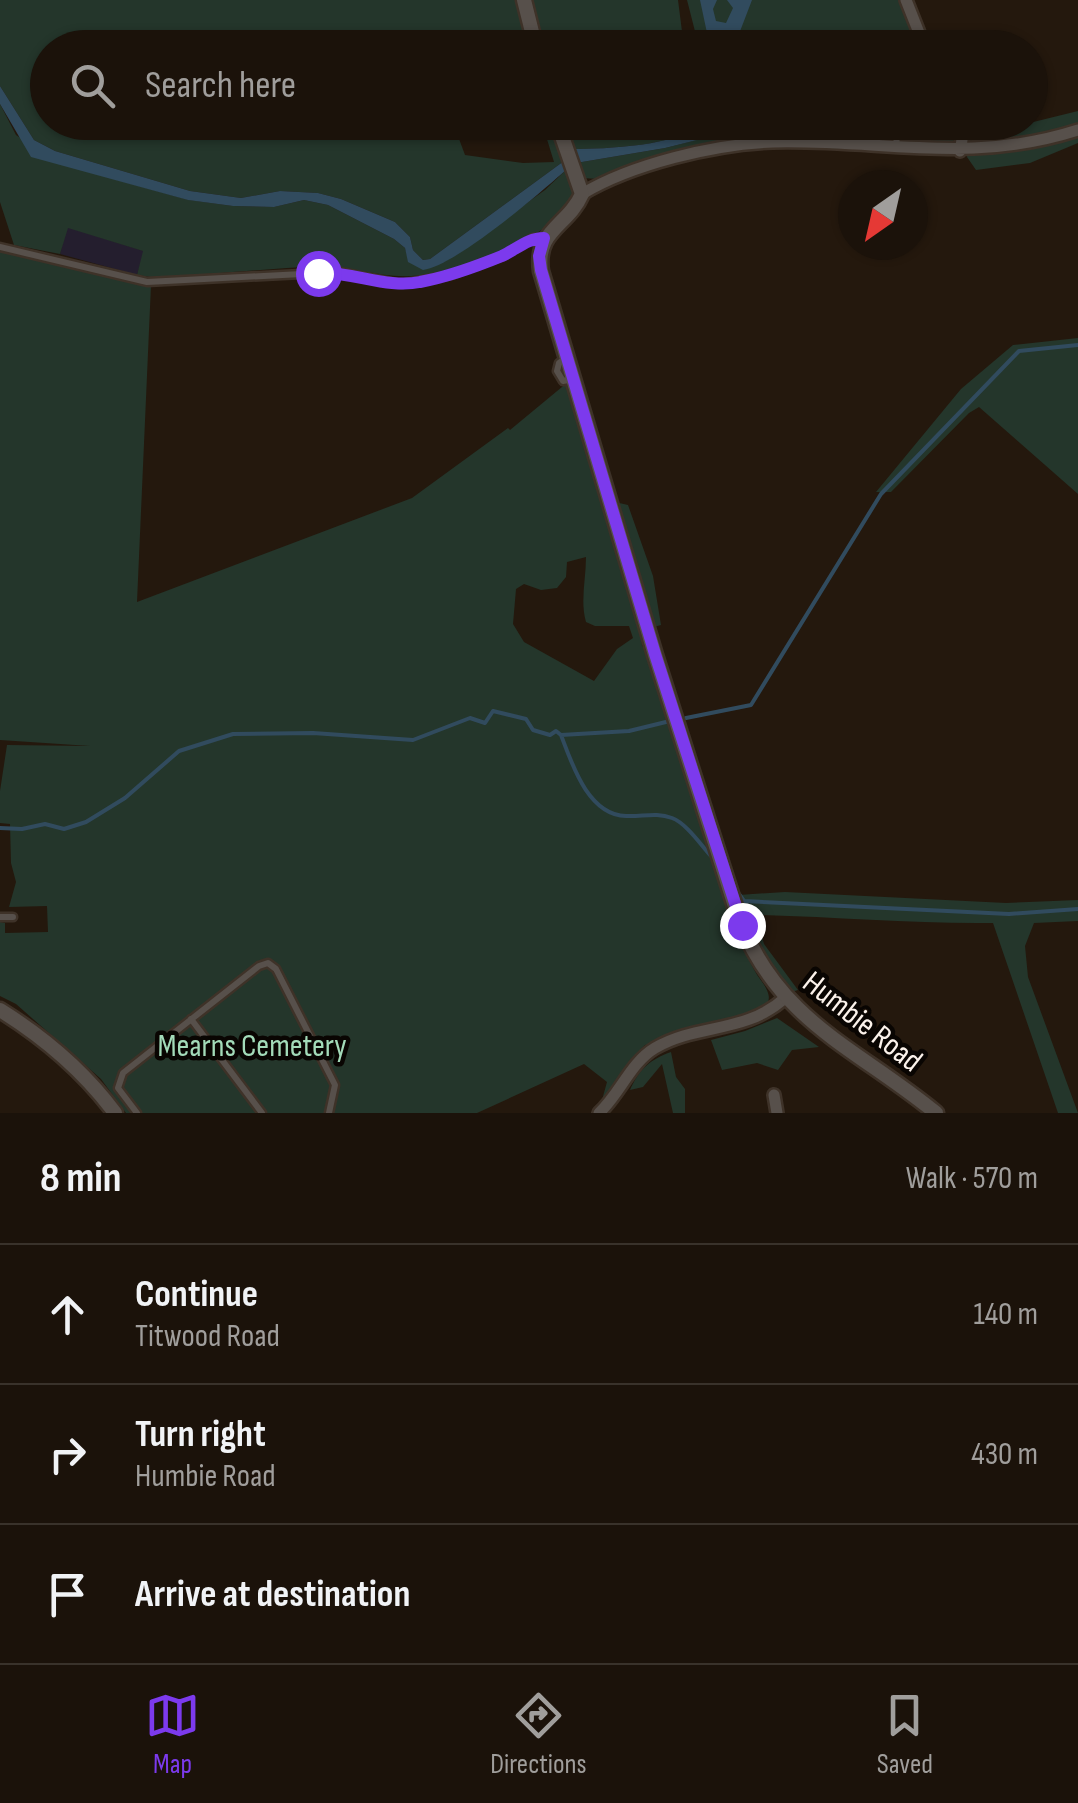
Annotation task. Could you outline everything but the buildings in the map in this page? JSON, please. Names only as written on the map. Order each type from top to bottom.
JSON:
[{"type":"street","points":[[524,0],[532,30]]},
{"type":"street","points":[[906,0],[918,30]]},
{"type":"street","points":[[1048,138],[1078,130]]},
{"type":"street","points":[[563,140],[582,194]]},
{"type":"street","points":[[960,151],[962,140]]},
{"type":"street","points":[[544,238],[582,194],[642,166],[744,145],[796,142],[960,151],[1039,140]]},
{"type":"street","name":"Humbie Road","points":[[544,238],[539,256],[541,270],[632,580],[734,904],[760,964],[785,998],[830,1038],[936,1113]]},
{"type":"street","points":[[599,1113],[616,1096],[637,1064],[655,1048],[687,1036],[749,1022],[785,998]]},
{"type":"street","points":[[0,1010],[79,1070],[115,1113]]},
{"type":"street","points":[[774,1096],[777,1113]]},
{"type":"lane","points":[[896,140],[896,148]]},
{"type":"lane","points":[[0,247],[147,282],[340,272],[402,284],[451,275],[504,255],[533,238],[544,238]]},
{"type":"lane","points":[[0,917],[13,917]]},
{"type":"lane","points":[[137,1113],[118,1088],[123,1073],[259,966],[268,963],[276,969],[335,1085],[329,1113]]},
{"type":"lane","points":[[191,1019],[262,1113]]},
{"type":"shaded area","points":[[67,227],[144,251],[137,275],[60,254]]},
{"type":"green space","points":[[0,0],[517,0],[525,30],[30,30],[30,134],[0,86]]},
{"type":"green space","points":[[530,0],[678,0],[682,30],[538,30]]},
{"type":"green space","points":[[687,0],[900,0],[912,30],[695,30]]},
{"type":"green space","points":[[0,104],[16,135],[60,164],[189,200],[233,206],[274,207],[304,200],[328,205],[394,239],[405,248],[409,262],[444,262],[545,190],[568,168],[573,194],[562,213],[525,240],[476,261],[429,274],[399,276],[320,266],[137,275],[143,251],[68,228],[60,254],[14,245],[0,202]]},
{"type":"green space","points":[[1078,111],[1078,143],[1030,163],[976,170],[967,157],[969,140],[1048,140],[1048,118]]},
{"type":"green space","points":[[34,140],[459,140],[465,155],[523,163],[554,162],[547,140],[556,140],[564,161],[430,259],[423,260],[413,250],[410,237],[395,222],[341,199],[318,193],[280,191],[241,198],[190,191],[55,151]]},
{"type":"green space","points":[[568,140],[664,140],[622,147],[571,149]]},
{"type":"green space","points":[[696,140],[752,140],[599,179],[582,178],[576,163]]},
{"type":"green space","points":[[855,140],[953,140],[955,147]]},
{"type":"green space","name":"Mearns Cemetery","points":[[0,250],[151,285],[137,602],[412,498],[510,430],[568,382],[641,622],[642,646],[651,651],[740,941],[769,1000],[750,1016],[645,1045],[602,1100],[607,1082],[584,1064],[477,1113],[126,1113],[101,1079],[16,1004],[0,996],[0,922],[5,923],[5,933],[48,932],[47,906],[9,907],[16,882],[11,863],[10,824],[0,823],[7,745],[90,746],[0,740]],"holes":[[[586,557],[586,622],[595,626],[629,626],[633,638],[617,649],[594,681],[524,642],[513,624],[516,589],[524,584],[541,590],[557,588],[566,577],[567,562]]]},
{"type":"green space","points":[[1078,338],[1078,494],[979,407],[891,492],[876,492],[961,389],[1013,345]]},
{"type":"green space","points":[[615,502],[628,505],[653,576],[661,625],[654,627]]},
{"type":"green space","points":[[785,892],[1006,903],[1078,900],[1078,921],[1034,923],[1025,946],[1028,977],[1078,1113],[1058,1113],[993,923],[762,915],[758,922],[764,944],[798,990],[789,993],[761,952],[738,895]]},
{"type":"green space","points":[[777,1018],[819,1047],[792,1050],[778,1070],[757,1063],[722,1070],[711,1040]]},
{"type":"green space","points":[[671,1052],[676,1077],[685,1089],[685,1113],[673,1113],[662,1064],[643,1087],[630,1090],[646,1066]]},
{"type":"water","points":[[700,0],[717,0],[713,9],[716,21],[726,23],[733,8],[727,0],[752,0],[741,30],[706,30]]},
{"type":"water","points":[[0,86],[30,134],[30,140],[190,191],[241,198],[280,191],[318,193],[341,199],[395,222],[410,237],[413,250],[423,260],[430,259],[564,161],[568,168],[476,242],[456,256],[423,270],[408,262],[405,248],[394,239],[328,205],[304,200],[274,207],[233,206],[188,200],[31,157],[0,104]]},
{"type":"water","points":[[697,140],[576,163],[571,149],[622,147]]},
{"type":"waterway","points":[[686,718],[751,705],[881,494],[1019,351],[1078,345]]},
{"type":"waterway","points":[[0,828],[45,824],[64,829],[86,822],[125,798],[179,751],[233,734],[313,733],[413,740],[470,718],[485,723],[493,711],[526,719],[533,730],[550,735],[556,731],[561,735],[629,731],[670,721]]},
{"type":"waterway","points":[[561,735],[583,786],[601,807],[626,816],[672,818],[688,829],[711,856]]},
{"type":"waterway","points":[[739,894],[744,901],[1009,914],[1078,909]]},
{"type":"route","points":[[318,273],[340,272],[416,283],[451,275],[504,255],[533,238],[544,238],[539,256],[541,270],[655,654],[742,925]]}]
